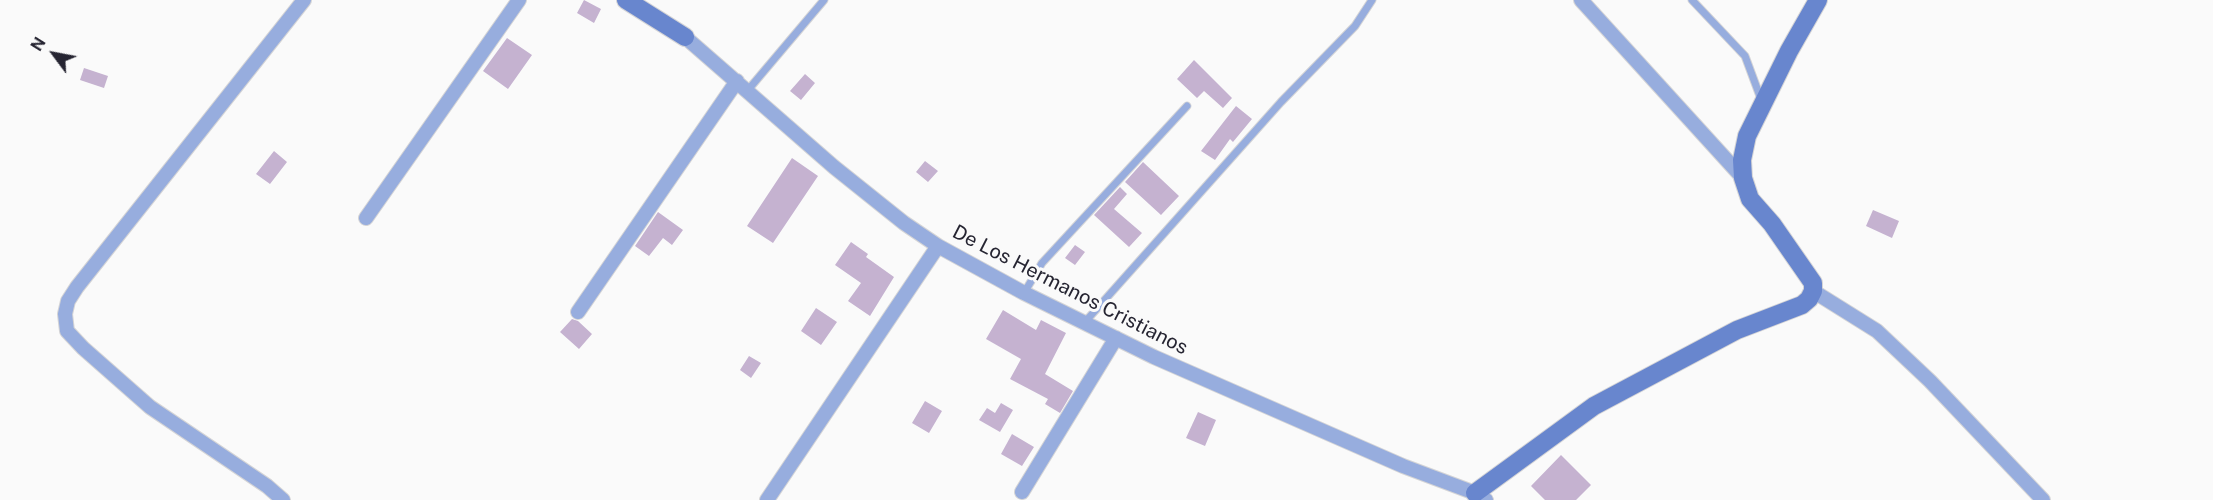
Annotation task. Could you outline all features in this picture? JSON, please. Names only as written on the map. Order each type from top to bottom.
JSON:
[{"type":"street","points":[[283,500],[267,486],[150,407],[67,331],[65,314],[68,301],[77,287],[304,0]]},
{"type":"street","points":[[366,218],[519,0]]},
{"type":"street","points":[[626,0],[685,37]]},
{"type":"street","points":[[1581,0],[1743,178]]},
{"type":"street","points":[[1481,497],[1594,406],[1737,330],[1802,305],[1809,299],[1813,291],[1813,283],[1772,225],[1750,199],[1743,178],[1742,160],[1747,136],[1789,51],[1818,0]]},
{"type":"street","name":"De Los Hermanos Cristianos","points":[[685,37],[834,167],[904,223],[938,246],[1024,293],[1154,357],[1403,466],[1481,497]]},
{"type":"street","points":[[578,312],[737,81]]},
{"type":"street","points":[[767,500],[938,246]]},
{"type":"street","points":[[1813,291],[1877,331],[1930,381],[2043,500]]},
{"type":"street","points":[[1022,492],[1116,338]]},
{"type":"lane","points":[[748,90],[824,0]]},
{"type":"lane","points":[[1084,322],[1317,63],[1355,26],[1372,0]]},
{"type":"lane","points":[[1692,0],[1745,56],[1763,104]]},
{"type":"lane","points":[[1024,293],[1042,263],[1187,106]]},
{"type":"building","points":[[584,0],[601,9],[594,23],[577,13]]},
{"type":"building","points":[[507,38],[532,55],[508,89],[483,71]]},
{"type":"building","points":[[1194,60],[1232,98],[1223,108],[1204,91],[1197,98],[1177,79]]},
{"type":"building","points":[[84,68],[108,76],[104,88],[80,80]]},
{"type":"building","points":[[805,74],[815,83],[801,100],[790,91]]},
{"type":"building","points":[[1236,106],[1252,119],[1233,142],[1230,139],[1215,160],[1201,151]]},
{"type":"building","points":[[274,151],[287,162],[270,184],[256,174]]},
{"type":"building","points":[[792,158],[818,176],[773,243],[747,226]]},
{"type":"building","points":[[925,161],[938,171],[928,182],[916,172]]},
{"type":"building","points":[[1143,162],[1179,196],[1161,215],[1125,182]]},
{"type":"building","points":[[1120,187],[1127,194],[1114,209],[1142,233],[1129,247],[1094,215]]},
{"type":"building","points":[[1873,210],[1899,221],[1892,238],[1866,226]]},
{"type":"building","points":[[658,212],[683,230],[672,245],[663,238],[649,256],[635,246]]},
{"type":"building","points":[[851,242],[868,254],[866,257],[894,277],[870,316],[848,301],[861,283],[835,265]]},
{"type":"building","points":[[1075,245],[1085,252],[1075,265],[1065,258]]},
{"type":"building","points":[[816,308],[837,322],[821,345],[801,331]]},
{"type":"building","points":[[1003,310],[1036,330],[1041,320],[1066,333],[1045,374],[1073,391],[1060,413],[1045,404],[1048,399],[1010,379],[1021,359],[986,339]]},
{"type":"building","points":[[572,319],[578,321],[592,334],[579,349],[560,332]]},
{"type":"building","points":[[749,356],[761,363],[751,378],[740,370]]},
{"type":"building","points":[[925,401],[942,411],[929,433],[912,423]]},
{"type":"building","points":[[1001,403],[1013,410],[1000,432],[979,420],[987,408],[995,413]]},
{"type":"building","points":[[1198,412],[1216,420],[1205,446],[1186,438]]},
{"type":"building","points":[[1012,434],[1034,447],[1022,466],[1001,454]]},
{"type":"building","points":[[1561,455],[1591,485],[1576,500],[1545,500],[1531,486]]}]
